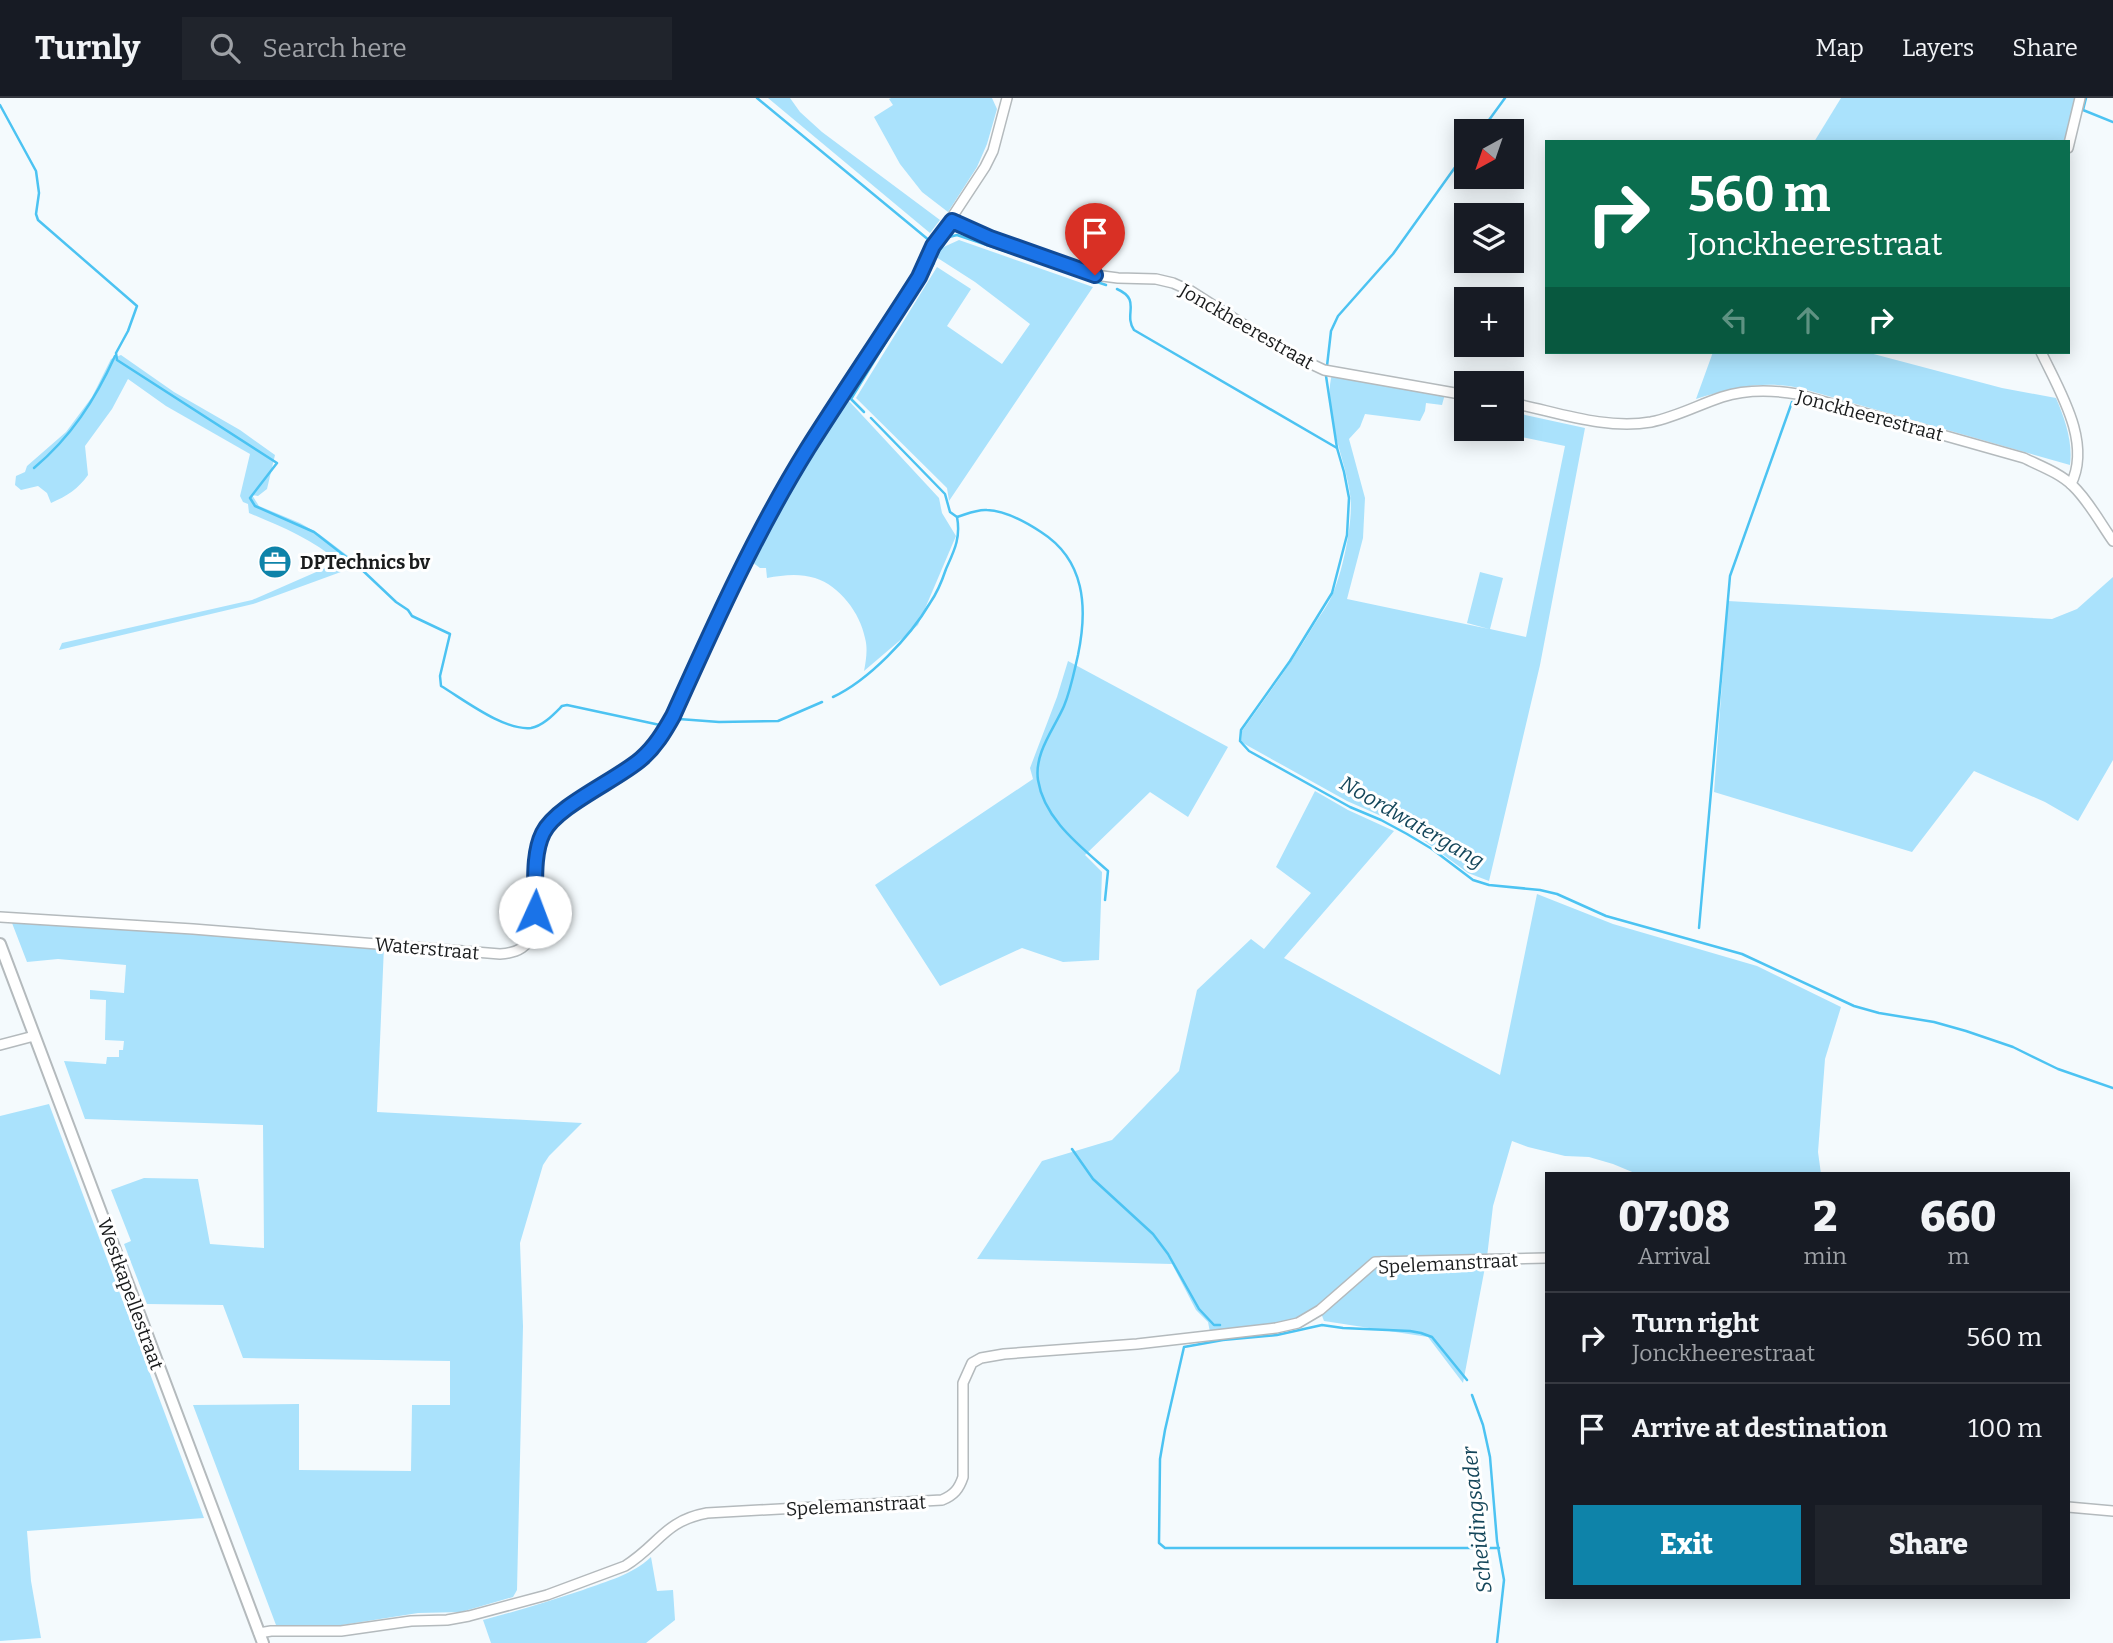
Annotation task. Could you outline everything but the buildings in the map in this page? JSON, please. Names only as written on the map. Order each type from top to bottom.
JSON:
[{"type":"street","name":"Waterstraat","points":[[0,917],[193,929],[500,954],[522,949],[530,940],[534,929],[537,856],[544,830],[563,811],[640,760],[663,734],[742,567],[781,496],[808,449],[919,277],[933,246],[952,221],[985,167],[993,151],[1007,98]]},
{"type":"street","points":[[2070,140],[2080,98]]},
{"type":"street","name":"Jonckheerestraat","points":[[952,221],[990,238],[1095,275],[1156,279],[1173,283],[1191,291],[1290,354],[1324,370],[1454,393]]},
{"type":"street","points":[[2042,354],[2069,412],[2078,445],[2079,462],[2071,484]]},
{"type":"street","name":"Jonckheerestraat","points":[[1524,406],[1586,419],[1627,424],[1650,422],[1676,415],[1724,396],[1749,391],[1797,394],[2024,458],[2048,469],[2080,493],[2113,541]]},
{"type":"street","name":"Westkapellestraat","points":[[0,944],[261,1638]]},
{"type":"street","points":[[0,1045],[34,1036]]},
{"type":"street","name":"Spelemanstraat","points":[[261,1638],[271,1632],[341,1631],[411,1620],[447,1619],[528,1600],[625,1566],[664,1532],[691,1516],[942,1500],[953,1496],[963,1477],[963,1384],[972,1363],[981,1358],[1276,1328],[1298,1322],[1320,1310],[1374,1262],[1545,1258]]},
{"type":"street","points":[[2070,1507],[2113,1511]]},
{"type":"shaded area","points":[[768,98],[790,98],[800,112],[822,132],[940,220],[930,233]]},
{"type":"shaded area","points":[[992,98],[997,109],[987,144],[977,167],[948,212],[922,192],[900,164],[874,117],[893,105],[889,99]]},
{"type":"shaded area","points":[[1841,98],[2075,98],[2065,140],[1815,140]]},
{"type":"shaded area","points":[[959,240],[1093,287],[949,501],[947,488],[856,398],[937,267],[971,289],[947,326],[1002,364],[1030,324],[975,282],[933,255],[937,250]]},
{"type":"shaded area","points":[[1712,354],[1874,354],[2002,388],[2056,398],[2068,431],[2070,465],[1800,388],[1747,386],[1696,399]]},
{"type":"shaded area","points":[[121,355],[174,392],[240,430],[275,455],[267,489],[258,496],[252,495],[259,506],[319,534],[360,565],[253,604],[59,650],[62,643],[252,600],[339,562],[307,540],[249,513],[248,504],[243,502],[240,496],[250,454],[166,406],[128,379],[112,409],[85,446],[88,475],[80,484],[51,503],[47,493],[38,486],[21,490],[15,485],[16,476],[25,472],[27,466],[66,432],[92,397],[111,359]]},
{"type":"shaded area","points":[[1332,374],[1445,394],[1442,405],[1426,403],[1420,421],[1365,414],[1360,427],[1349,439],[1365,498],[1363,538],[1347,599],[1489,629],[1467,623],[1480,572],[1503,578],[1490,629],[1526,637],[1565,446],[1524,438],[1524,415],[1585,428],[1540,665],[1489,881],[1468,873],[1415,834],[1347,801],[1241,742],[1242,731],[1329,601],[1344,558],[1351,504],[1332,419]]},
{"type":"shaded area","points":[[849,401],[939,498],[942,513],[956,536],[918,625],[864,671],[866,646],[859,619],[848,602],[833,587],[809,576],[767,578],[766,568],[760,568],[748,559],[813,450]]},
{"type":"shaded area","points":[[2113,577],[2113,760],[2078,821],[2045,802],[1974,771],[1912,852],[1714,792],[1728,601],[2052,619],[2077,609]]},
{"type":"shaded area","points":[[1068,661],[1228,747],[1188,817],[1150,792],[1085,855],[1102,872],[1099,960],[1063,962],[1022,948],[940,986],[875,885],[1033,779],[1030,768]]},
{"type":"shaded area","points":[[1315,791],[1394,831],[1284,958],[1500,1075],[1537,894],[1613,924],[1757,966],[1841,1007],[1825,1059],[1818,1152],[1821,1172],[1632,1172],[1589,1157],[1565,1156],[1512,1141],[1493,1206],[1487,1257],[1376,1258],[1306,1316],[1285,1324],[1210,1332],[1208,1322],[1196,1310],[1172,1264],[977,1259],[1042,1161],[1112,1140],[1179,1071],[1197,990],[1251,939],[1264,949],[1311,893],[1276,867]]},
{"type":"shaded area","points":[[12,923],[384,946],[377,1112],[582,1123],[543,1165],[520,1243],[523,1326],[517,1590],[513,1597],[461,1612],[418,1613],[342,1625],[276,1625],[193,1405],[299,1404],[299,1470],[411,1471],[412,1405],[450,1405],[450,1361],[243,1358],[223,1305],[147,1304],[124,1244],[131,1241],[111,1190],[144,1178],[198,1179],[210,1244],[264,1248],[263,1125],[85,1119],[64,1061],[106,1064],[107,1057],[119,1057],[124,1041],[105,1040],[106,1000],[90,999],[90,990],[124,993],[126,965],[58,959],[27,962]]},
{"type":"shaded area","points":[[49,1104],[204,1518],[27,1531],[31,1581],[41,1638],[0,1641],[0,1116]]},
{"type":"shaded area","points":[[1486,1262],[1463,1383],[1428,1337],[1324,1321],[1321,1313],[1373,1269],[1381,1266]]},
{"type":"shaded area","points":[[651,1557],[657,1591],[673,1590],[675,1620],[646,1643],[491,1643],[483,1620],[610,1580],[636,1568]]},
{"type":"waterway","points":[[757,98],[930,241]]},
{"type":"waterway","points":[[1490,119],[1505,98]]},
{"type":"waterway","points":[[2086,98],[2083,110],[2113,122]]},
{"type":"waterway","points":[[0,105],[36,171],[39,193],[36,214],[38,220],[137,306],[116,353],[117,360],[277,463],[250,498],[255,506],[314,532],[359,567],[412,616],[450,634],[440,676],[441,686],[484,713],[520,728],[540,725],[562,706],[567,705],[660,725]]},
{"type":"waterway","points":[[1327,366],[1331,331],[1338,316],[1393,254],[1454,169]]},
{"type":"waterway","name":"Noordwatergang","points":[[936,255],[949,237],[957,235],[1106,285]]},
{"type":"waterway","points":[[864,412],[851,399],[934,263]]},
{"type":"waterway","name":"Noordwatergang","points":[[1117,289],[1129,298],[1134,330],[1337,448],[1344,472],[1349,498],[1347,535],[1332,593],[1290,661],[1241,730],[1240,741],[1249,751],[1350,807],[1407,834],[1473,880],[1489,885],[1557,894],[1606,916],[1742,954],[1854,1006],[1966,1031],[2013,1047],[2058,1069],[2113,1088]]},
{"type":"waterway","points":[[34,468],[71,431],[99,388],[115,356]]},
{"type":"waterway","points":[[1326,376],[1337,448]]},
{"type":"waterway","points":[[1699,928],[1730,576],[1792,402]]},
{"type":"waterway","points":[[833,697],[874,669],[922,616],[937,591],[957,538],[957,517],[950,512],[945,494],[871,418]]},
{"type":"waterway","name":"Scheidingsader","points":[[957,517],[983,510],[1001,512],[1016,518],[1056,543],[1075,571],[1080,586],[1083,619],[1078,655],[1066,700],[1039,760],[1038,780],[1055,819],[1075,842],[1108,871],[1105,900]]},
{"type":"waterway","points":[[670,730],[672,731],[679,719],[719,722],[778,721],[822,702]]},
{"type":"waterway","name":"Scheidingsader","points":[[1072,1149],[1093,1179],[1153,1234],[1168,1254],[1199,1309],[1214,1325],[1220,1325]]},
{"type":"waterway","points":[[1467,1380],[1432,1337],[1410,1331],[1322,1325],[1277,1335],[1184,1347],[1160,1459],[1159,1543],[1165,1548],[1499,1548]]},
{"type":"waterway","name":"Scheidingsader","points":[[1472,1395],[1483,1425],[1490,1457],[1497,1541],[1504,1580],[1497,1643]]},
{"type":"place","name":"DPTechnics bv","points":[[275,562]]},
{"type":"route","points":[[535,912],[537,856],[541,835],[563,811],[640,760],[663,734],[742,567],[781,496],[808,449],[919,277],[942,232],[952,221],[990,238],[1095,275]]}]
